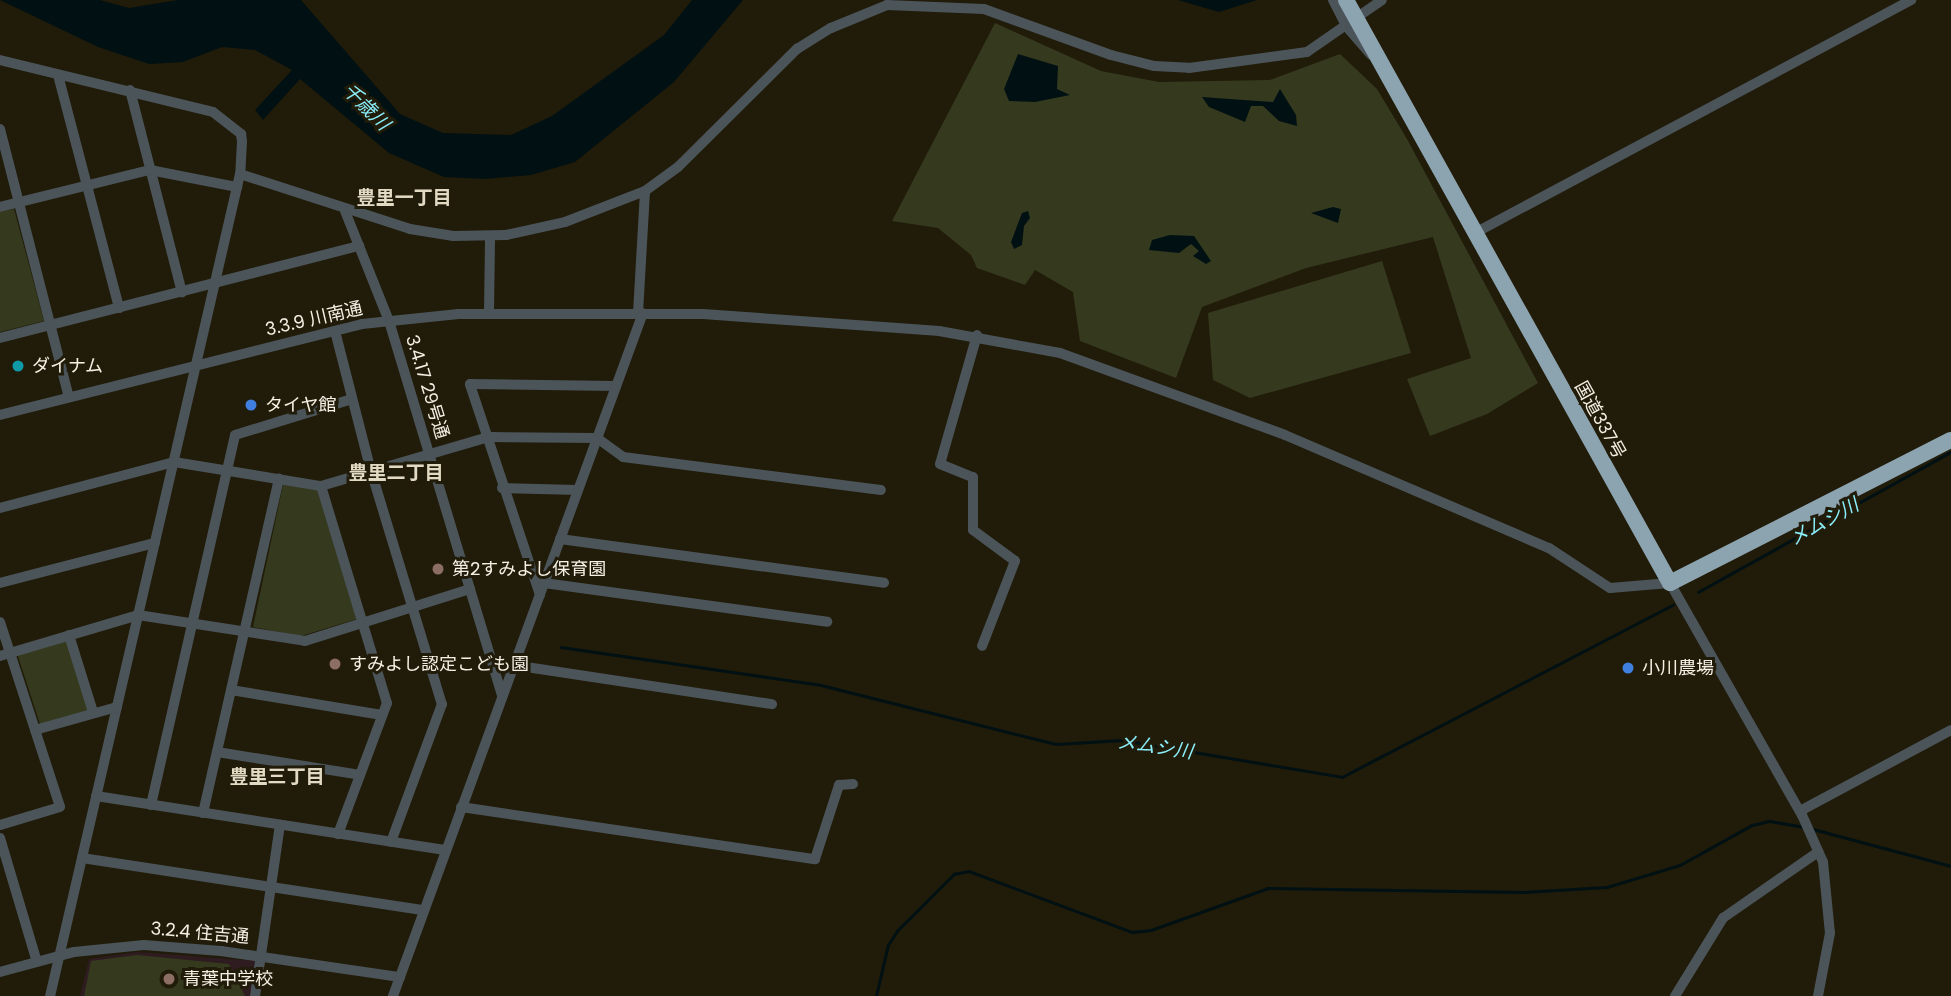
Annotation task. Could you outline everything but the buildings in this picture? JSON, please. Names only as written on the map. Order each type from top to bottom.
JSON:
[{"type":"highway","name":"国道337号","points":[[1346,0],[1351,22],[1385,71],[1473,234],[1670,583]]},
{"type":"highway","points":[[1670,583],[1951,440]]},
{"type":"street","points":[[1334,0],[1351,22]]},
{"type":"street","points":[[240,174],[345,212],[410,229],[490,237],[565,222],[645,191],[678,167],[797,49],[831,28],[887,5],[984,9],[1154,66],[1228,66],[1307,52],[1382,0]]},
{"type":"street","points":[[1473,234],[1912,0]]},
{"type":"street","points":[[0,60],[213,112],[241,134],[240,174],[50,996]]},
{"type":"street","points":[[58,75],[119,308]]},
{"type":"street","points":[[130,90],[183,292]]},
{"type":"street","points":[[0,129],[69,397]]},
{"type":"street","points":[[0,207],[150,170],[237,187]]},
{"type":"street","points":[[393,996],[641,313],[645,191]]},
{"type":"street","name":"3.4.17 29号通","points":[[345,212],[389,321],[502,696]]},
{"type":"street","points":[[489,312],[490,237]]},
{"type":"street","points":[[0,338],[359,246]]},
{"type":"street","name":"3.3.9 川南通","points":[[0,415],[335,331],[389,321],[489,312],[641,313],[977,335],[1060,353],[1260,425],[1549,548],[1610,588],[1670,583]]},
{"type":"street","points":[[335,331],[371,471],[442,704],[391,842]]},
{"type":"street","points":[[977,335],[940,464],[973,477],[973,530],[1015,561],[982,646]]},
{"type":"street","points":[[540,595],[502,488],[470,384],[616,386]]},
{"type":"street","points":[[151,805],[235,435],[352,399]]},
{"type":"street","points":[[0,508],[174,462],[321,486],[486,437],[597,438],[623,457],[881,490]]},
{"type":"street","points":[[203,813],[279,479]]},
{"type":"street","points":[[321,486],[387,703],[338,834]]},
{"type":"street","points":[[502,488],[578,490]]},
{"type":"street","points":[[560,539],[884,583]]},
{"type":"street","points":[[0,583],[155,543]]},
{"type":"street","points":[[544,583],[827,622]]},
{"type":"street","points":[[1670,583],[1801,813],[1818,849],[1831,917],[1818,996]]},
{"type":"street","points":[[5,654],[138,615],[305,641],[470,589]]},
{"type":"street","points":[[0,622],[5,654],[35,730],[60,807],[0,825]]},
{"type":"street","points":[[69,635],[93,712]]},
{"type":"street","points":[[513,665],[772,704]]},
{"type":"street","points":[[231,690],[382,715]]},
{"type":"street","points":[[35,730],[117,707]]},
{"type":"street","points":[[1801,813],[1951,730]]},
{"type":"street","points":[[217,752],[360,775]]},
{"type":"street","points":[[461,807],[815,859],[839,785],[853,784]]},
{"type":"street","points":[[96,796],[445,850]]},
{"type":"street","points":[[255,996],[280,825]]},
{"type":"street","points":[[0,838],[37,962]]},
{"type":"street","points":[[1675,996],[1723,918],[1818,849]]},
{"type":"street","points":[[82,858],[422,910]]},
{"type":"street","name":"3.2.4 住吉通","points":[[0,972],[59,956],[144,945],[261,957],[400,977]]},
{"type":"shaded area","name":"青葉中学校","points":[[137,952],[257,961],[251,996],[80,996],[89,959]]},
{"type":"green space","points":[[995,23],[1101,71],[1159,82],[1270,80],[1340,54],[1377,89],[1407,139],[1538,383],[1487,414],[1430,436],[1407,379],[1471,358],[1433,237],[1306,268],[1202,307],[1176,378],[1080,341],[1073,292],[1035,270],[1025,285],[977,268],[971,255],[938,228],[892,221]]},
{"type":"green space","points":[[14,209],[44,321],[0,332],[0,212]]},
{"type":"green space","points":[[1382,261],[1411,353],[1250,398],[1213,380],[1208,313]]},
{"type":"green space","points":[[283,485],[317,490],[357,619],[301,636],[253,627]]},
{"type":"green space","points":[[66,639],[89,710],[41,726],[17,655]]},
{"type":"green space","name":"青葉中学校","points":[[137,955],[229,964],[245,996],[84,996],[91,961]]},
{"type":"water","name":"千歳川","points":[[0,0],[100,0],[129,8],[178,0],[301,0],[400,114],[443,133],[511,135],[552,116],[664,35],[692,0],[743,0],[674,82],[575,162],[531,175],[485,179],[444,177],[389,153],[300,79],[263,120],[255,110],[292,70],[255,50],[222,47],[183,62],[149,64],[98,47]]},
{"type":"water","points":[[1178,0],[1257,0],[1219,12]]},
{"type":"water","points":[[1018,54],[1058,66],[1057,89],[1070,95],[1035,102],[1009,101],[1004,89]]},
{"type":"water","points":[[1280,89],[1296,115],[1297,126],[1279,121],[1263,106],[1251,106],[1245,122],[1209,107],[1202,97],[1273,102]]},
{"type":"water","points":[[1333,207],[1341,209],[1338,223],[1311,213]]},
{"type":"water","points":[[1028,211],[1030,218],[1024,226],[1022,245],[1014,249],[1011,242],[1022,213]]},
{"type":"water","points":[[1170,235],[1194,236],[1211,261],[1206,264],[1193,256],[1199,251],[1191,244],[1179,253],[1149,250],[1152,240]]},
{"type":"waterway","name":"メムシ川","points":[[1698,592],[1951,452]]},
{"type":"waterway","name":"メムシ川","points":[[561,647],[821,685],[1056,744],[1122,740],[1342,777],[1673,605]]},
{"type":"waterway","points":[[876,996],[888,945],[897,931],[954,874],[969,871],[1132,932],[1151,930],[1268,888],[1522,892],[1607,887],[1680,865],[1752,825],[1770,821],[1803,827]]},
{"type":"waterway","points":[[1813,829],[1951,866]]},
{"type":"place","name":"ダイナム","points":[[18,366]]},
{"type":"place","name":"タイヤ館","points":[[251,405]]},
{"type":"place","name":"第2すみよし保育園","points":[[438,569]]},
{"type":"place","name":"すみよし認定こども園","points":[[335,664]]},
{"type":"place","name":"小川農場","points":[[1628,668]]},
{"type":"place","name":"青葉中学校","points":[[169,979]]},
{"type":"district","name":"豊里一丁目","points":[[404,198]]},
{"type":"district","name":"豊里二丁目","points":[[396,473]]},
{"type":"district","name":"豊里三丁目","points":[[277,777]]}]
